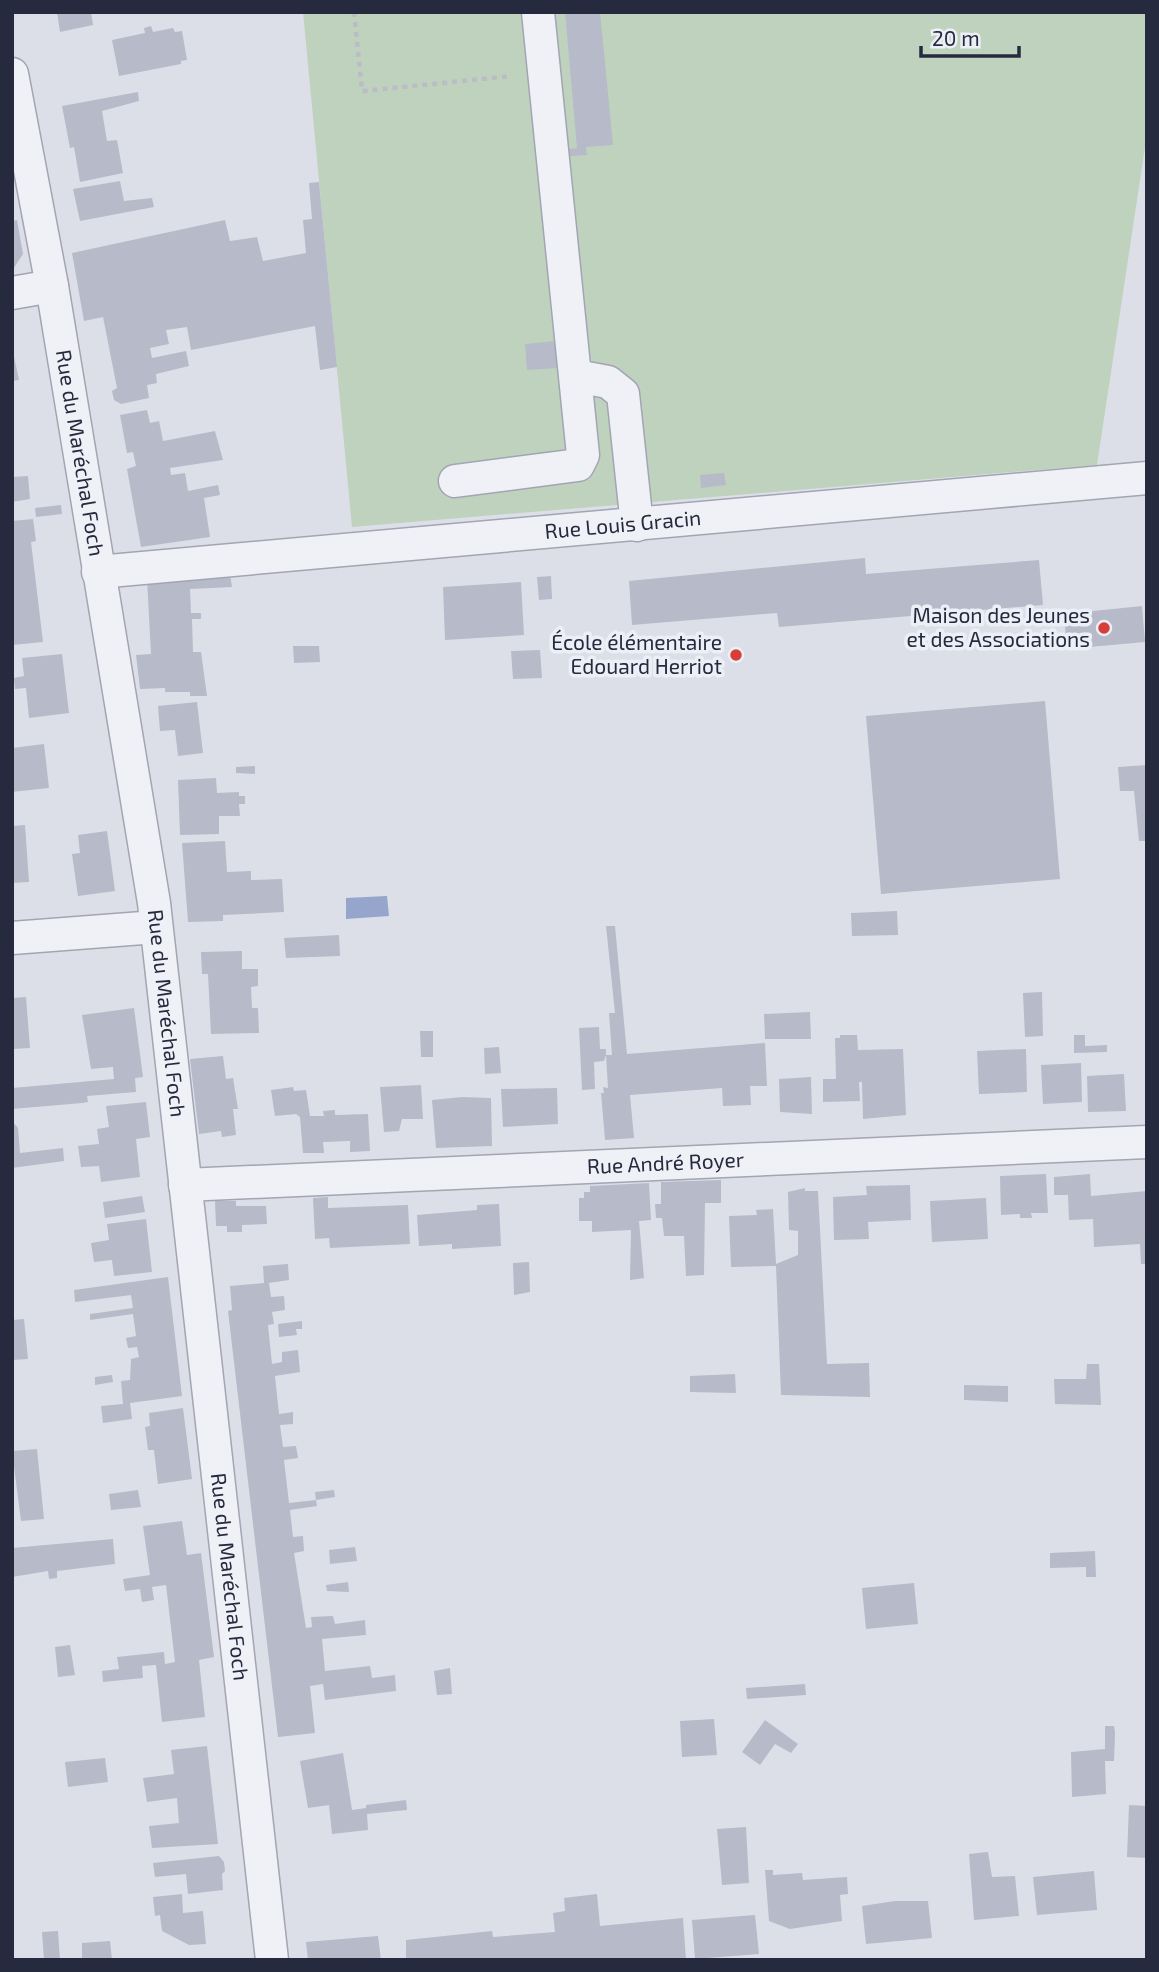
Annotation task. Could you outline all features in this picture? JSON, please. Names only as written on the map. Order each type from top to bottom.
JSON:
[{"type":"street","points":[[455,481],[578,465],[583,455],[538,12]]},
{"type":"street","name":"Rue du Maréchal Foch","points":[[12,74],[52,286],[156,927],[272,1960]]},
{"type":"street","points":[[12,293],[52,286]]},
{"type":"street","points":[[576,376],[608,382],[623,394],[638,524]]},
{"type":"street","name":"Rue Louis Gracin","points":[[98,572],[1147,478]]},
{"type":"street","points":[[12,938],[156,927]]},
{"type":"street","name":"Rue André Royer","points":[[185,1185],[1147,1142]]},
{"type":"path","points":[[354,12],[362,91],[519,76]]},
{"type":"green space","points":[[303,12],[1147,12],[1147,134],[1097,465],[352,527]]},
{"type":"water","points":[[387,896],[389,916],[346,919],[346,898]]},
{"type":"building","points":[[57,12],[91,12],[93,25],[60,32]]},
{"type":"building","points":[[565,12],[600,12],[613,145],[586,147],[587,155],[570,156],[569,149],[577,148]]},
{"type":"building","points":[[151,26],[153,32],[173,28],[175,32],[182,31],[187,60],[181,61],[181,64],[119,76],[112,40],[145,33],[144,28]]},
{"type":"building","points":[[138,92],[139,101],[102,111],[107,141],[117,140],[123,173],[80,182],[74,147],[70,148],[62,106]]},
{"type":"building","points":[[120,181],[124,201],[152,198],[154,207],[80,221],[73,189]]},
{"type":"building","points":[[319,182],[337,367],[320,370],[315,326],[191,350],[187,327],[166,330],[169,344],[150,348],[152,358],[186,351],[189,366],[156,374],[157,383],[147,385],[149,398],[121,404],[114,400],[112,391],[117,388],[103,317],[84,321],[72,253],[225,220],[230,241],[257,237],[263,261],[306,253],[303,220],[312,219],[309,183]]},
{"type":"building","points":[[17,220],[23,254],[12,271],[12,221]]},
{"type":"building","points":[[555,341],[558,368],[527,370],[525,344]]},
{"type":"building","points":[[12,347],[19,380],[12,381]]},
{"type":"building","points":[[147,410],[150,423],[159,421],[163,441],[215,431],[223,460],[170,468],[171,475],[185,473],[188,491],[218,485],[220,495],[204,498],[210,537],[141,547],[127,469],[136,466],[133,452],[127,453],[120,415]]},
{"type":"building","points":[[724,473],[726,485],[701,488],[700,475]]},
{"type":"building","points":[[28,476],[30,499],[12,502],[12,477]]},
{"type":"building","points":[[61,505],[62,514],[36,517],[35,508]]},
{"type":"building","points":[[33,519],[36,541],[31,542],[43,642],[12,645],[12,521]]},
{"type":"building","points":[[865,558],[866,574],[1039,560],[1043,605],[779,627],[777,613],[632,625],[629,581]]},
{"type":"building","points":[[230,574],[232,587],[190,589],[191,613],[201,613],[201,619],[192,619],[193,652],[201,652],[207,696],[190,696],[190,692],[165,692],[165,688],[140,689],[136,655],[151,654],[147,579]]},
{"type":"building","points":[[551,576],[552,599],[539,600],[537,577]]},
{"type":"building","points":[[521,582],[524,635],[445,640],[443,587]]},
{"type":"building","name":"Maison des Jeunes et des Associations","points":[[1142,606],[1145,642],[1067,649],[1064,614]]},
{"type":"building","points":[[293,646],[319,646],[320,662],[294,663]]},
{"type":"building","points":[[540,650],[542,678],[513,679],[511,651]]},
{"type":"building","points":[[62,654],[69,713],[29,718],[26,688],[15,689],[14,678],[24,676],[22,658]]},
{"type":"building","points":[[1045,701],[1060,879],[881,894],[866,716]]},
{"type":"building","points":[[197,702],[203,753],[178,756],[175,730],[160,731],[158,706]]},
{"type":"building","points":[[44,744],[49,788],[12,792],[12,748]]},
{"type":"building","points":[[1147,765],[1147,841],[1139,841],[1134,791],[1120,791],[1118,767]]},
{"type":"building","points":[[255,766],[255,774],[236,773],[236,767]]},
{"type":"building","points":[[216,778],[217,793],[239,792],[239,796],[245,796],[245,804],[239,804],[240,816],[219,816],[219,834],[180,835],[178,780]]},
{"type":"building","points":[[25,825],[29,882],[12,883],[12,826]]},
{"type":"building","points":[[107,831],[115,891],[78,896],[72,854],[80,853],[78,835]]},
{"type":"building","points":[[225,841],[227,872],[251,871],[251,880],[282,879],[284,912],[223,915],[223,921],[188,922],[182,843]]},
{"type":"building","points":[[897,911],[898,935],[852,936],[851,913]]},
{"type":"building","points":[[606,926],[615,926],[627,1054],[765,1043],[767,1086],[750,1086],[751,1105],[723,1106],[722,1088],[630,1095],[634,1138],[605,1140],[601,1093],[604,1093],[603,1087],[608,1088],[606,1055],[612,1055],[609,1013],[615,1013]]},
{"type":"building","points":[[339,935],[340,956],[286,958],[284,938]]},
{"type":"building","points":[[242,951],[242,969],[258,969],[258,986],[251,987],[252,1008],[258,1008],[259,1033],[211,1034],[208,974],[202,974],[201,952]]},
{"type":"building","points":[[1042,992],[1043,1036],[1025,1037],[1023,993]]},
{"type":"building","points":[[26,997],[30,1048],[12,1049],[12,998]]},
{"type":"building","points":[[134,1008],[143,1077],[135,1078],[136,1092],[87,1096],[88,1102],[82,1103],[12,1109],[12,1088],[114,1079],[113,1067],[91,1069],[82,1015]]},
{"type":"building","points":[[810,1012],[811,1039],[765,1039],[764,1014]]},
{"type":"building","points":[[599,1027],[600,1049],[606,1049],[606,1055],[604,1061],[594,1062],[595,1089],[582,1090],[579,1028]]},
{"type":"building","points":[[420,1031],[433,1031],[433,1057],[421,1057]]},
{"type":"building","points":[[840,1035],[857,1035],[858,1050],[903,1049],[906,1115],[863,1119],[862,1082],[859,1082],[860,1101],[823,1102],[823,1079],[836,1079],[835,1038],[840,1038]]},
{"type":"building","points":[[1074,1035],[1085,1035],[1085,1046],[1107,1045],[1107,1052],[1074,1053]]},
{"type":"building","points":[[499,1047],[501,1073],[485,1074],[484,1048]]},
{"type":"building","points":[[1026,1049],[1027,1092],[979,1094],[977,1051]]},
{"type":"building","points":[[223,1056],[226,1079],[233,1078],[238,1109],[233,1109],[236,1135],[222,1137],[221,1131],[199,1134],[190,1059]]},
{"type":"building","points":[[1081,1063],[1082,1102],[1043,1104],[1041,1065]]},
{"type":"building","points":[[1124,1074],[1126,1111],[1088,1112],[1087,1076]]},
{"type":"building","points":[[811,1077],[812,1114],[780,1112],[779,1079]]},
{"type":"building","points":[[421,1085],[423,1119],[402,1119],[399,1131],[384,1132],[380,1087]]},
{"type":"building","points":[[293,1087],[294,1091],[306,1090],[310,1116],[324,1116],[323,1111],[335,1110],[335,1115],[368,1114],[370,1151],[350,1152],[350,1141],[323,1142],[324,1153],[303,1153],[300,1117],[296,1114],[275,1116],[271,1090]]},
{"type":"building","points":[[557,1088],[558,1124],[503,1127],[501,1089]]},
{"type":"building","points":[[491,1098],[492,1146],[436,1148],[432,1100]]},
{"type":"building","points":[[146,1102],[150,1137],[136,1139],[140,1177],[101,1182],[99,1166],[81,1167],[78,1146],[99,1144],[97,1129],[109,1127],[106,1106]]},
{"type":"building","points":[[12,1121],[18,1128],[20,1153],[63,1148],[64,1161],[12,1168]]},
{"type":"building","points":[[1046,1174],[1048,1213],[1031,1213],[1032,1218],[1020,1218],[1020,1214],[1001,1215],[1000,1176]]},
{"type":"building","points":[[1090,1174],[1091,1196],[1147,1191],[1147,1264],[1141,1264],[1140,1244],[1094,1247],[1093,1219],[1069,1220],[1068,1195],[1054,1195],[1054,1177]]},
{"type":"building","points":[[721,1180],[721,1203],[705,1203],[704,1275],[686,1276],[684,1236],[664,1236],[662,1218],[656,1218],[655,1204],[661,1204],[661,1182]]},
{"type":"building","points":[[649,1183],[651,1220],[639,1221],[644,1278],[630,1280],[631,1230],[592,1232],[592,1221],[579,1221],[579,1198],[584,1198],[584,1192],[590,1192],[590,1186]]},
{"type":"building","points":[[910,1185],[911,1220],[868,1222],[869,1239],[834,1240],[833,1197],[867,1195],[866,1186]]},
{"type":"building","points":[[805,1188],[805,1191],[818,1191],[827,1364],[869,1363],[870,1397],[781,1395],[776,1266],[731,1267],[729,1216],[757,1215],[756,1210],[773,1209],[776,1264],[798,1255],[798,1231],[789,1230],[788,1192]]},
{"type":"building","points":[[142,1196],[145,1212],[105,1218],[103,1202]]},
{"type":"building","points":[[328,1197],[328,1208],[408,1205],[410,1244],[330,1248],[329,1238],[315,1239],[313,1198]]},
{"type":"building","points":[[986,1198],[988,1239],[932,1242],[930,1201]]},
{"type":"building","points":[[215,1201],[236,1201],[236,1206],[266,1206],[267,1224],[242,1225],[242,1232],[227,1232],[227,1226],[216,1226]]},
{"type":"building","points":[[499,1204],[501,1246],[452,1249],[452,1244],[419,1246],[417,1215],[477,1210],[477,1205]]},
{"type":"building","points":[[146,1219],[152,1272],[114,1276],[112,1260],[94,1262],[91,1243],[109,1240],[107,1224]]},
{"type":"building","points":[[529,1262],[530,1292],[514,1295],[513,1263]]},
{"type":"building","points":[[288,1264],[289,1280],[269,1283],[271,1297],[284,1296],[285,1310],[272,1312],[274,1324],[268,1325],[272,1364],[282,1362],[282,1352],[298,1350],[300,1372],[275,1376],[279,1414],[293,1412],[293,1424],[280,1425],[283,1447],[296,1446],[298,1458],[284,1460],[289,1503],[316,1500],[317,1506],[290,1510],[293,1537],[303,1536],[304,1551],[294,1553],[306,1628],[312,1627],[311,1617],[333,1616],[335,1624],[365,1620],[366,1635],[322,1639],[325,1671],[370,1666],[372,1678],[395,1675],[396,1691],[325,1700],[323,1684],[310,1686],[315,1733],[278,1737],[228,1311],[232,1310],[230,1286],[264,1283],[263,1266]]},
{"type":"building","points":[[168,1277],[182,1396],[130,1403],[132,1419],[103,1423],[101,1406],[123,1404],[121,1381],[130,1380],[131,1359],[139,1357],[137,1347],[128,1348],[126,1338],[136,1336],[133,1314],[90,1320],[90,1314],[133,1308],[131,1295],[75,1302],[74,1290]]},
{"type":"building","points":[[24,1319],[28,1359],[12,1360],[12,1320]]},
{"type":"building","points":[[302,1321],[302,1329],[296,1329],[297,1335],[279,1337],[278,1324]]},
{"type":"building","points":[[1087,1364],[1099,1364],[1101,1405],[1055,1404],[1054,1379],[1086,1379]]},
{"type":"building","points":[[735,1374],[736,1393],[690,1392],[690,1376]]},
{"type":"building","points":[[112,1375],[113,1382],[95,1385],[95,1377]]},
{"type":"building","points":[[964,1385],[1008,1386],[1008,1402],[964,1400]]},
{"type":"building","points":[[183,1408],[192,1479],[158,1484],[154,1450],[148,1450],[145,1427],[150,1426],[149,1413]]},
{"type":"building","points":[[37,1449],[44,1519],[21,1521],[12,1451]]},
{"type":"building","points":[[138,1490],[141,1507],[111,1510],[109,1494]]},
{"type":"building","points":[[334,1490],[335,1497],[316,1500],[315,1492]]},
{"type":"building","points":[[182,1521],[187,1555],[201,1553],[214,1657],[199,1660],[205,1717],[162,1722],[156,1665],[142,1666],[143,1678],[103,1682],[102,1671],[119,1669],[117,1657],[164,1652],[165,1664],[175,1662],[166,1585],[152,1587],[154,1600],[142,1602],[140,1589],[125,1591],[123,1579],[150,1575],[143,1526]]},
{"type":"building","points":[[113,1539],[115,1564],[57,1571],[57,1578],[49,1579],[48,1571],[12,1577],[12,1548]]},
{"type":"building","points":[[355,1547],[357,1561],[330,1564],[329,1550]]},
{"type":"building","points":[[1095,1551],[1096,1577],[1086,1577],[1086,1567],[1050,1568],[1050,1553]]},
{"type":"building","points":[[348,1582],[349,1592],[327,1591],[326,1585]]},
{"type":"building","points":[[914,1583],[918,1624],[866,1629],[862,1588]]},
{"type":"building","points":[[70,1645],[75,1675],[58,1677],[55,1647]]},
{"type":"building","points":[[450,1668],[452,1694],[437,1695],[434,1671]]},
{"type":"building","points":[[805,1684],[806,1695],[747,1699],[746,1688]]},
{"type":"building","points":[[714,1719],[717,1755],[682,1757],[680,1721]]},
{"type":"building","points":[[765,1720],[798,1744],[791,1753],[775,1744],[760,1765],[742,1752]]},
{"type":"building","points":[[1105,1726],[1114,1726],[1115,1733],[1114,1761],[1105,1761],[1106,1794],[1072,1797],[1071,1752],[1105,1749]]},
{"type":"building","points":[[207,1746],[218,1844],[152,1848],[149,1826],[179,1823],[177,1798],[147,1802],[143,1778],[174,1774],[171,1750]]},
{"type":"building","points":[[343,1753],[352,1810],[366,1808],[366,1805],[406,1800],[407,1810],[367,1814],[368,1830],[332,1834],[329,1805],[308,1808],[300,1761]]},
{"type":"building","points":[[105,1758],[108,1782],[68,1787],[65,1762]]},
{"type":"building","points":[[1129,1805],[1147,1806],[1147,1858],[1127,1857]]},
{"type":"building","points":[[746,1827],[749,1883],[722,1885],[717,1829]]},
{"type":"building","points":[[988,1852],[992,1877],[1015,1876],[1019,1916],[974,1920],[969,1854]]},
{"type":"building","points":[[219,1856],[224,1862],[223,1890],[188,1894],[186,1874],[155,1877],[153,1863]]},
{"type":"building","points":[[765,1870],[773,1870],[773,1875],[802,1873],[803,1880],[847,1877],[848,1894],[840,1895],[842,1921],[790,1929],[769,1921]]},
{"type":"building","points":[[1094,1871],[1097,1910],[1037,1915],[1033,1877]]},
{"type":"building","points":[[182,1894],[183,1913],[203,1911],[206,1944],[189,1945],[162,1931],[160,1915],[155,1916],[153,1897]]},
{"type":"building","points":[[597,1894],[600,1926],[683,1918],[686,1960],[406,1960],[406,1940],[492,1931],[493,1937],[555,1932],[553,1913],[565,1911],[564,1898]]},
{"type":"building","points":[[895,1901],[928,1901],[932,1938],[866,1944],[862,1906]]},
{"type":"building","points":[[755,1915],[759,1954],[695,1959],[692,1920]]},
{"type":"building","points":[[58,1931],[60,1960],[44,1960],[42,1932]]},
{"type":"building","points":[[378,1936],[381,1960],[308,1960],[306,1942]]},
{"type":"building","points":[[110,1941],[112,1960],[82,1960],[82,1943]]},
{"type":"place","name":"Maison des Jeunes et des Associations","points":[[1104,628]]},
{"type":"place","name":"École élémentaire Edouard Herriot","points":[[736,655]]}]
